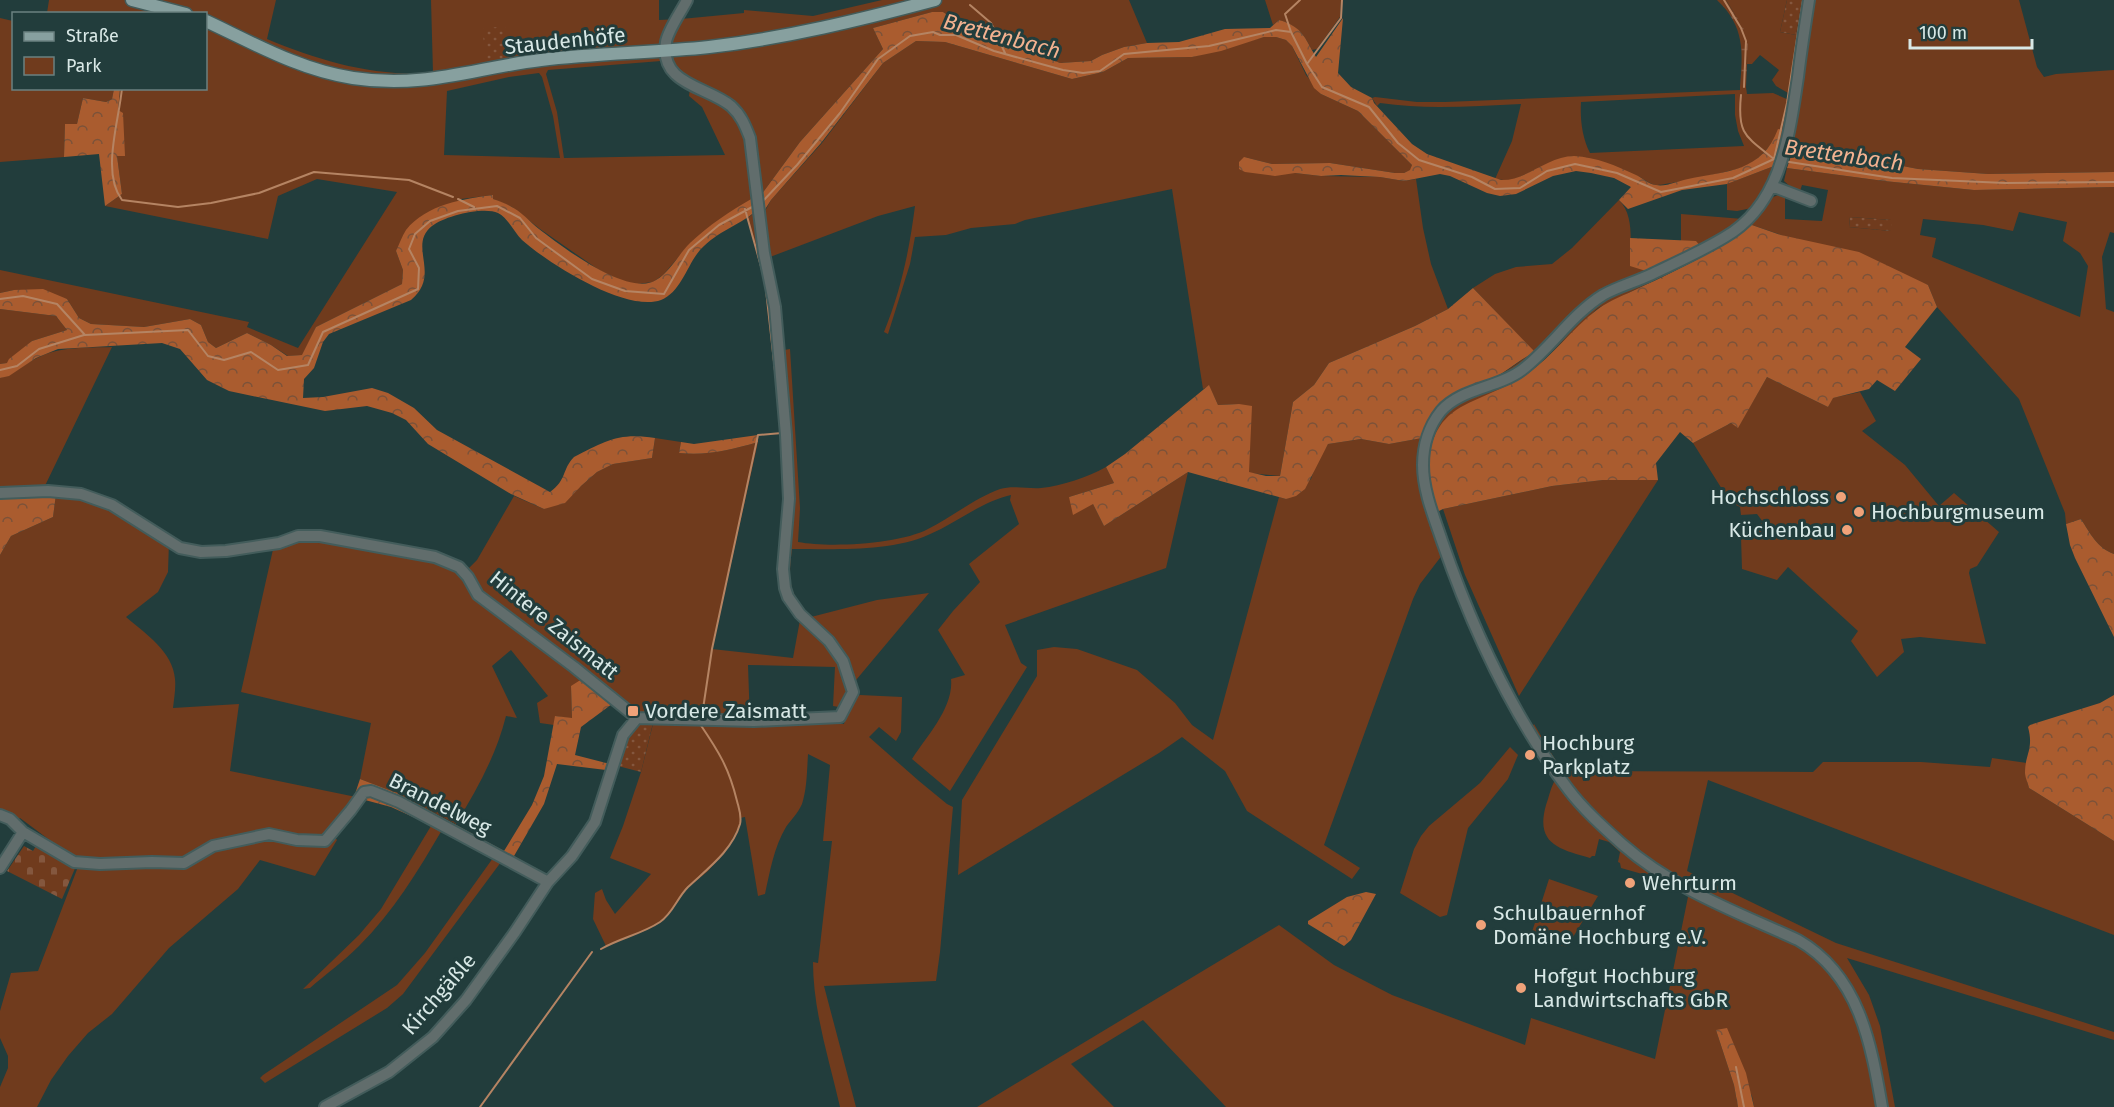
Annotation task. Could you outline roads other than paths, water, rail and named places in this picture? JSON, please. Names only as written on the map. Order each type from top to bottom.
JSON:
[{"type":"main road","points":[[132,0],[178,12]]},
{"type":"main road","name":"Staudenhöfe","points":[[207,21],[266,50],[309,67],[351,77],[397,82],[435,79],[547,59],[735,44],[810,31],[935,0]]},
{"type":"street","points":[[548,882],[577,850],[595,822],[623,735],[637,718],[754,721],[840,717],[853,692],[843,661],[829,641],[800,614],[788,597],[785,588],[783,569],[789,499],[786,435],[775,307],[764,254],[750,138],[745,124],[729,104],[675,76],[668,65],[666,41],[687,0]]},
{"type":"street","points":[[1809,0],[1784,154],[1772,186],[1755,211],[1727,236],[1650,275],[1603,295],[1577,316],[1542,353],[1519,373],[1450,403],[1435,420],[1427,438],[1423,466],[1432,512],[1454,577],[1495,671],[1569,791],[1599,823],[1654,869],[1676,883],[1814,948],[1831,964],[1845,984],[1864,1026],[1882,1107]]},
{"type":"street","points":[[1772,186],[1811,201]]},
{"type":"street","name":"Hintere Zaismatt","points":[[0,493],[48,491],[81,494],[112,505],[180,548],[201,552],[226,551],[279,543],[298,536],[320,536],[435,557],[459,567],[468,577],[478,595],[637,718]]},
{"type":"street","name":"Brandelweg","points":[[0,815],[10,819],[23,832],[74,862],[184,863],[213,846],[269,834],[297,840],[325,841],[359,797],[364,792],[371,791],[399,802],[548,882]]},
{"type":"street","points":[[0,868],[23,832]]},
{"type":"street","name":"Kirchgäßle","points":[[326,1107],[389,1072],[433,1037],[466,1000],[548,882]]},
{"type":"waterway","points":[[1291,32],[1285,14],[1300,0]]},
{"type":"waterway","points":[[1307,64],[1341,18],[1342,0]]},
{"type":"waterway","points":[[1724,0],[1746,41],[1744,87]]},
{"type":"waterway","points":[[1741,95],[1740,118],[1745,133],[1774,159],[1787,103],[1803,0]]},
{"type":"waterway","points":[[970,5],[991,23],[1005,53]]},
{"type":"waterway","name":"Brettenbach","points":[[762,202],[797,165],[840,113],[878,59],[910,36],[933,32],[940,35],[956,35],[994,51],[1063,70],[1083,73],[1100,71],[1124,54],[1209,46],[1276,30],[1291,32],[1322,87],[1369,107],[1398,143],[1419,160],[1472,177],[1495,189],[1520,188],[1547,171],[1575,164],[1617,173],[1661,192],[1733,178],[1774,159],[1778,160]]},
{"type":"waterway","points":[[122,90],[112,161],[116,189],[122,200],[178,207],[211,203],[259,193],[314,172],[409,180],[453,197]]},
{"type":"waterway","name":"Brettenbach","points":[[1783,161],[1892,178],[2005,183],[2114,182]]},
{"type":"waterway","points":[[458,199],[474,207]]},
{"type":"waterway","name":"Brettenbach","points":[[0,299],[23,296],[57,304],[85,335],[188,330],[208,356],[224,360],[251,352],[278,370],[308,365],[323,332],[418,289],[419,268],[409,249],[415,234],[430,221],[458,211],[497,206],[520,218],[536,238],[592,279],[625,291],[664,294],[689,250],[719,225],[754,206]]},
{"type":"waterway","points":[[745,209],[762,270]]},
{"type":"waterway","points":[[766,290],[775,371]]},
{"type":"waterway","points":[[0,370],[17,366],[39,349],[84,335]]},
{"type":"waterway","points":[[703,709],[712,649],[758,435],[782,433]]},
{"type":"waterway","points":[[601,949],[660,922],[672,910],[688,887],[725,851],[736,834],[740,824],[740,815],[731,779],[718,752],[700,724]]},
{"type":"waterway","points":[[480,1107],[592,952]]},
{"type":"waterway","points":[[1736,1067],[1744,1107]]},
{"type":"place","name":"Hochschloss","points":[[1841,497]]},
{"type":"place","name":"Hochburgmuseum","points":[[1859,512]]},
{"type":"place","name":"Küchenbau","points":[[1847,530]]},
{"type":"place","name":"Vordere Zaismatt","points":[[633,711]]},
{"type":"place","name":"Hochburg Parkplatz","points":[[1530,755]]},
{"type":"place","name":"Wehrturm","points":[[1630,883]]},
{"type":"place","name":"Schulbauernhof Domäne Hochburg e.V.","points":[[1481,925]]},
{"type":"place","name":"Hofgut Hochburg Landwirtschafts GbR","points":[[1521,988]]}]
